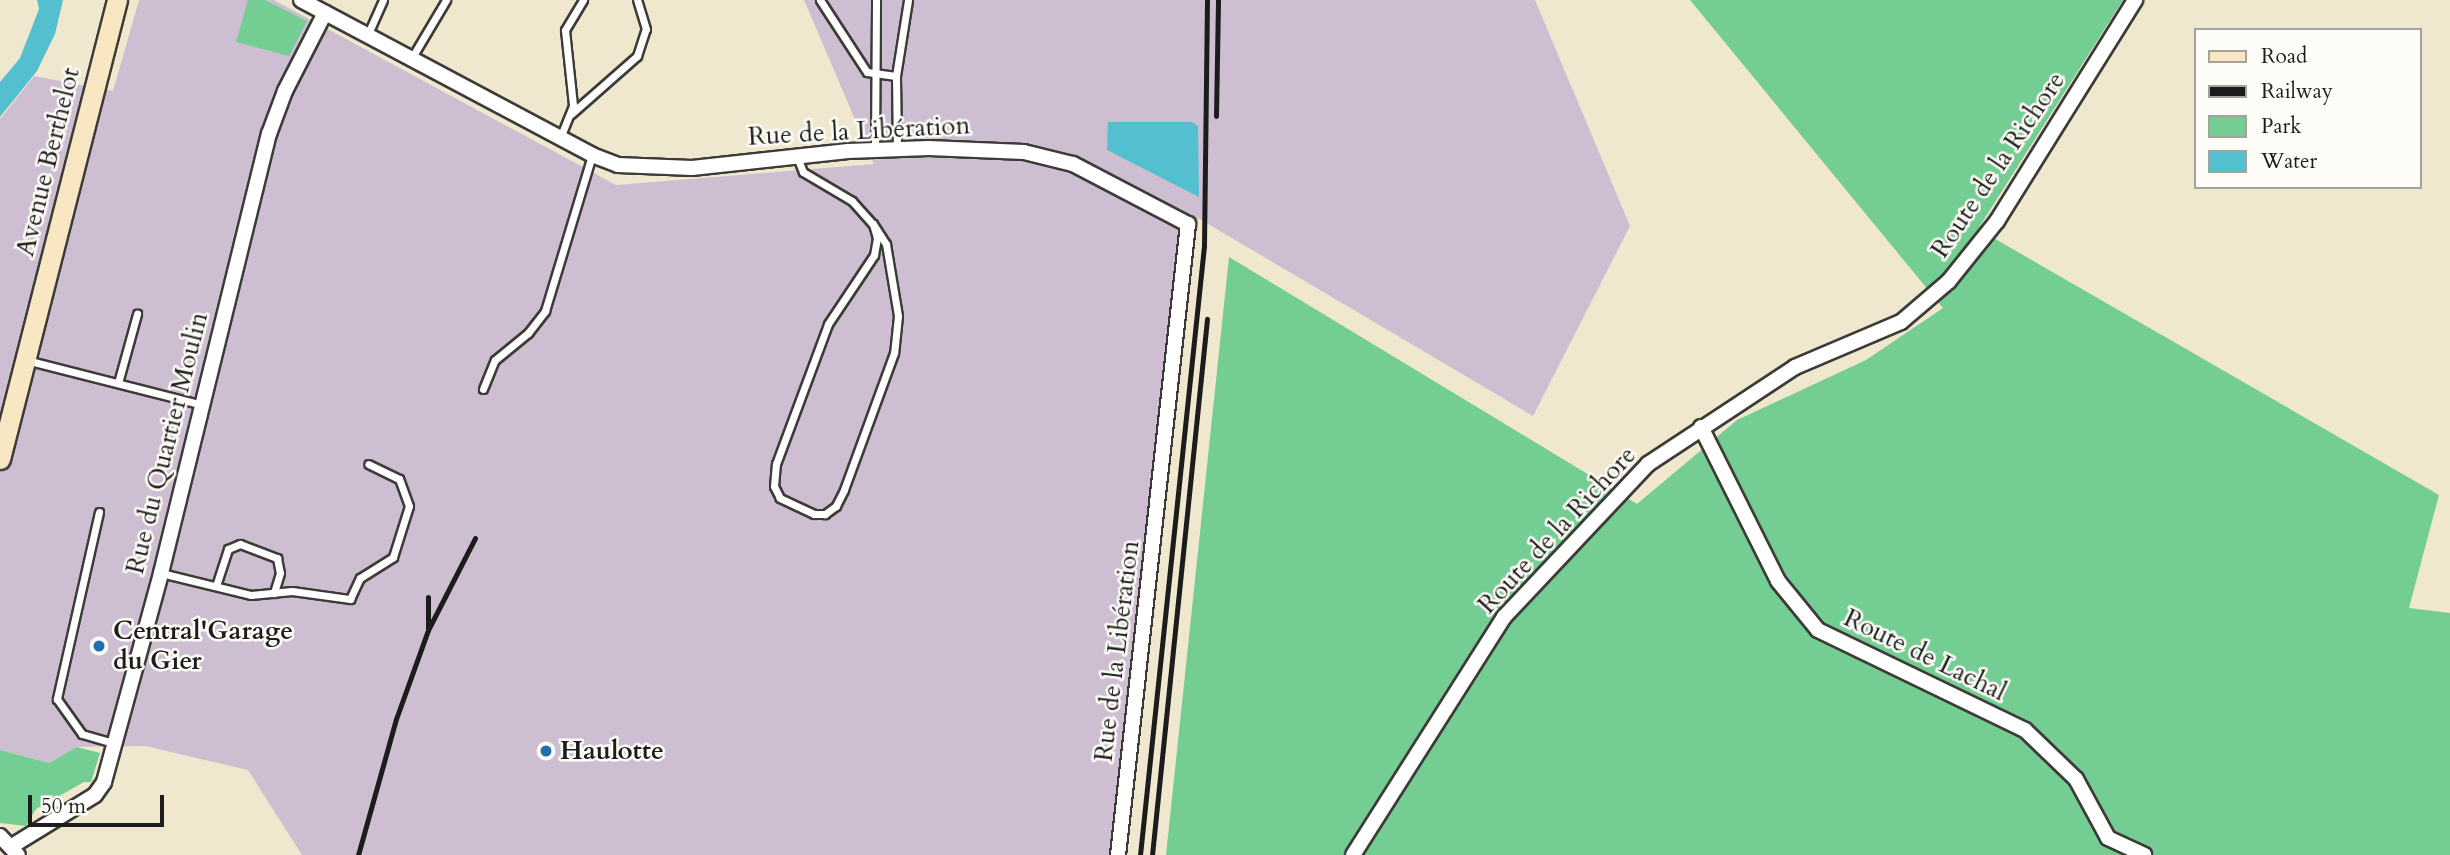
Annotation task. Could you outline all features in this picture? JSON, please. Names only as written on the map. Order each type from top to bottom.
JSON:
[{"type":"main road","name":"Avenue Berthelot","points":[[1,454],[117,0]]},
{"type":"street","name":"Rue de la Libération","points":[[301,0],[592,155],[646,169],[875,150],[976,148],[1049,157],[1173,215],[1189,229],[1118,855]]},
{"type":"street","name":"Route de la Richore","points":[[1353,855],[1504,617],[1648,464],[1794,367],[1901,322],[1949,281],[1997,221],[2135,0]]},
{"type":"street","name":"Rue du Quartier Moulin","points":[[10,846],[99,791],[161,573],[269,134],[285,91],[325,13]]},
{"type":"street","name":"Route de Lachal","points":[[1701,427],[1778,581],[1818,630],[2025,730],[2076,779],[2108,838],[2144,855]]},
{"type":"lane","points":[[367,36],[383,0]]},
{"type":"lane","points":[[411,59],[446,0]]},
{"type":"lane","points":[[571,114],[565,30],[583,0]]},
{"type":"lane","points":[[560,138],[571,114],[637,56],[646,29],[637,0]]},
{"type":"lane","points":[[820,0],[858,62],[874,75],[896,76]]},
{"type":"lane","points":[[875,150],[876,0]]},
{"type":"lane","points":[[897,149],[896,76],[908,0]]},
{"type":"lane","points":[[483,389],[495,360],[528,333],[545,311],[592,155]]},
{"type":"lane","points":[[797,157],[803,173],[852,201],[873,224],[886,244],[891,264],[898,335],[844,490],[836,506],[825,514],[814,514],[780,498],[774,486],[776,464],[828,324],[874,255],[877,238],[873,224]]},
{"type":"lane","points":[[118,383],[137,314]]},
{"type":"lane","points":[[25,359],[202,405]]},
{"type":"lane","points":[[161,573],[251,594],[303,592],[346,601],[354,595],[366,573],[393,557],[410,506],[408,493],[394,474],[368,464]]},
{"type":"lane","points":[[99,512],[57,699],[82,734],[114,743]]},
{"type":"lane","points":[[216,586],[228,549],[240,544],[277,558],[280,573],[274,593]]},
{"type":"shaded area","points":[[139,0],[274,0],[616,185],[874,164],[804,0],[1535,0],[1630,226],[1533,416],[1198,218],[1127,855],[302,855],[248,770],[145,746],[77,747],[49,763],[0,750],[0,119],[34,76],[113,91]]},
{"type":"green space","points":[[248,0],[265,0],[307,21],[289,56],[236,42]]},
{"type":"green space","points":[[1690,0],[2123,0],[1978,229],[2439,495],[2409,608],[2450,613],[2450,855],[1166,855],[1229,257],[1637,504],[1737,420],[1866,360],[1943,308]]},
{"type":"green space","points":[[77,747],[100,753],[91,782],[84,782],[36,809],[26,826],[0,823],[0,750],[49,763]]},
{"type":"water","points":[[37,0],[63,0],[55,34],[37,71],[0,117],[0,82],[20,58],[39,9]]},
{"type":"water","points":[[1108,122],[1192,122],[1198,126],[1199,197],[1107,150]]},
{"type":"railway","points":[[1140,855],[1204,246],[1207,0]]},
{"type":"railway","points":[[1216,116],[1218,0]]},
{"type":"railway","points":[[1152,855],[1207,319]]},
{"type":"railway","points":[[429,628],[475,538]]},
{"type":"railway","points":[[358,855],[396,719],[428,630],[428,597]]},
{"type":"place","name":"Central'Garage du Gier","points":[[99,646]]},
{"type":"place","name":"Haulotte","points":[[546,751]]}]
